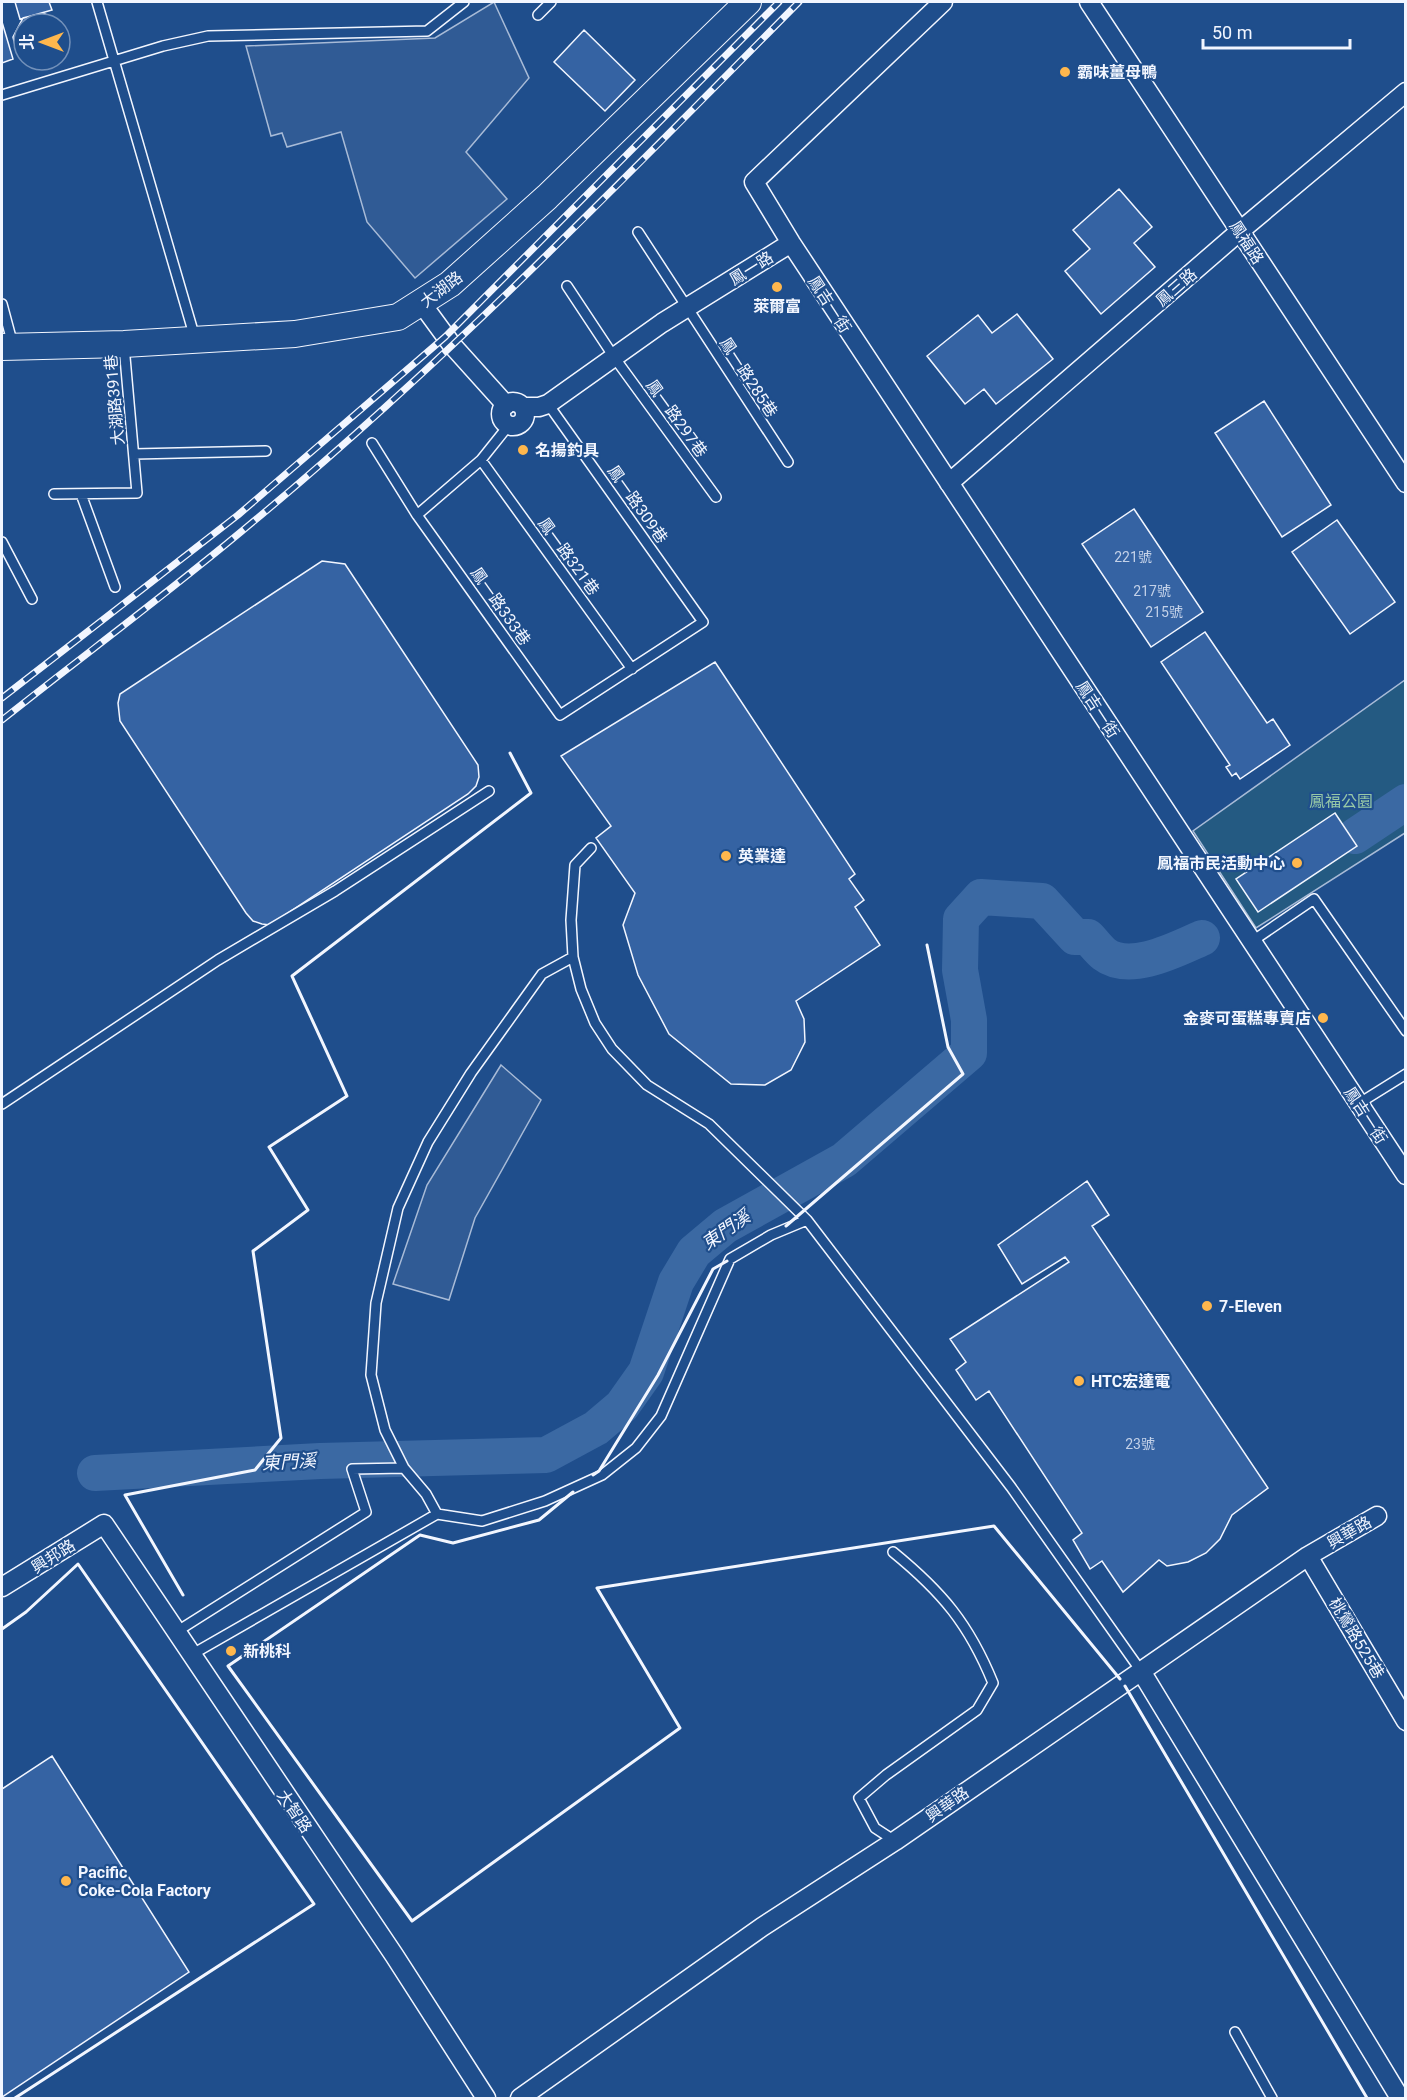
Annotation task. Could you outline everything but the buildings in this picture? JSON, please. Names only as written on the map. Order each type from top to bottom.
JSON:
[{"type":"street","name":"大湖路","points":[[15,346],[124,344],[195,338],[295,334],[398,317],[422,304],[450,284],[547,197],[748,2]]},
{"type":"street","name":"鳳一路","points":[[514,406],[548,404],[686,308],[790,243],[754,182],[943,2]]},
{"type":"street","name":"鳳福路","points":[[1089,2],[1406,483]]},
{"type":"street","name":"鳳三路","points":[[949,483],[1240,231],[1406,92]]},
{"type":"street","name":"鳳吉一街","points":[[790,243],[1406,1175]]},
{"type":"street","points":[[422,304],[452,345],[525,414],[523,421],[517,426],[509,425]]},
{"type":"street","name":"興華路","points":[[520,2098],[762,1927],[895,1841],[1308,1556],[1377,1516]]},
{"type":"street","name":"大智路","points":[[104,1524],[394,1955],[486,2098]]},
{"type":"street","name":"興邦路","points":[[2,1587],[104,1524]]},
{"type":"street","name":"桃鶯路525巷","points":[[1308,1556],[1406,1721]]},
{"type":"street","points":[[1141,1671],[1400,2098]]},
{"type":"lane","points":[[97,2],[195,338]]},
{"type":"lane","points":[[2,95],[115,60],[208,36],[427,31],[464,2]]},
{"type":"lane","points":[[538,15],[551,2]]},
{"type":"lane","name":"鳳一路285巷","points":[[638,232],[788,462]]},
{"type":"lane","name":"鳳一路297巷","points":[[567,286],[614,357],[716,497]]},
{"type":"lane","points":[[2,304],[15,346]]},
{"type":"lane","name":"大湖路391巷","points":[[81,494],[136,493],[124,344]]},
{"type":"lane","name":"鳳一路309巷","points":[[548,404],[704,622],[632,669]]},
{"type":"lane","points":[[372,443],[417,515],[481,460],[509,425]]},
{"type":"lane","points":[[134,454],[266,451]]},
{"type":"lane","name":"鳳一路321巷","points":[[481,460],[632,669]]},
{"type":"lane","points":[[54,494],[81,494],[115,587]]},
{"type":"lane","name":"鳳一路333巷","points":[[417,515],[560,715],[632,669]]},
{"type":"lane","points":[[2,542],[32,599]]},
{"type":"lane","points":[[2,1104],[218,960],[335,891],[489,791]]},
{"type":"lane","points":[[591,848],[575,865],[571,920],[573,957],[581,988],[592,1014],[612,1049],[647,1085],[709,1124],[806,1220],[1011,1487],[1141,1671]]},
{"type":"lane","points":[[1249,938],[1314,899],[1406,1031]]},
{"type":"lane","points":[[437,1514],[426,1494],[403,1467],[385,1430],[371,1375],[376,1303],[398,1208],[428,1142],[471,1073],[542,974],[573,957]]},
{"type":"lane","points":[[1358,1104],[1406,1074]]},
{"type":"lane","points":[[191,1655],[437,1514],[482,1521],[545,1501],[602,1475],[636,1448],[661,1416],[730,1258],[771,1235],[806,1220]]},
{"type":"lane","points":[[176,1632],[366,1512],[352,1469],[403,1467]]},
{"type":"lane","points":[[893,1552],[952,1607],[980,1651],[993,1683],[978,1710],[886,1775],[859,1798],[875,1828],[895,1841]]},
{"type":"lane","points":[[1234,2032],[1272,2098]]},
{"type":"green space","name":"鳳福公園","points":[[1405,680],[1405,833],[1256,928],[1193,831]]},
{"type":"shaded area","points":[[494,2],[529,78],[466,152],[507,199],[415,278],[367,222],[341,132],[287,147],[282,133],[271,136],[246,46],[435,38]]},
{"type":"shaded area","points":[[501,1065],[541,1100],[475,1218],[449,1300],[393,1284],[427,1185]]},
{"type":"waterway","name":"東門溪","points":[[1355,836],[1406,802]]},
{"type":"waterway","name":"東門溪","points":[[95,1473],[320,1461],[546,1455],[596,1428],[622,1406],[646,1372],[676,1282],[694,1252],[725,1226],[844,1160],[969,1053],[969,1020],[960,970],[961,919],[981,897],[1042,901],[1075,937],[1088,937],[1104,954],[1115,960],[1140,961],[1153,958],[1202,938]]},
{"type":"railway","points":[[2,698],[238,515],[445,337],[779,2]]},
{"type":"railway","points":[[2,720],[218,551],[391,402],[530,271],[799,2]]},
{"type":"wall","points":[[183,1595],[125,1495],[255,1470],[281,1438],[253,1251],[308,1210],[269,1147],[347,1096],[292,976],[531,793],[510,753]]},
{"type":"wall","points":[[786,1226],[963,1074],[948,1047],[927,945]]},
{"type":"wall","points":[[593,1475],[599,1471],[658,1375],[713,1269],[727,1261]]},
{"type":"wall","points":[[573,1492],[539,1520],[453,1543],[420,1535],[228,1666],[412,1921],[680,1728],[597,1588],[994,1526],[1120,1679]]},
{"type":"wall","points":[[2,1629],[26,1612],[78,1564],[314,1904],[15,2098]]},
{"type":"wall","points":[[1125,1686],[1367,2098]]},
{"type":"place","name":"霸味薑母鴨","points":[[1065,72]]},
{"type":"place","name":"萊爾富","points":[[777,287]]},
{"type":"place","name":"名揚釣具","points":[[523,450]]},
{"type":"place","name":"英業達","points":[[726,856]]},
{"type":"place","name":"鳳福市民活動中心","points":[[1297,863]]},
{"type":"place","name":"金麥可蛋糕專賣店","points":[[1323,1018]]},
{"type":"place","name":"7-Eleven","points":[[1207,1306]]},
{"type":"place","name":"HTC宏達電","points":[[1079,1381]]},
{"type":"place","name":"新桃科","points":[[231,1651]]},
{"type":"place","name":"Pacific Coke-Cola Factory","points":[[66,1881]]}]
